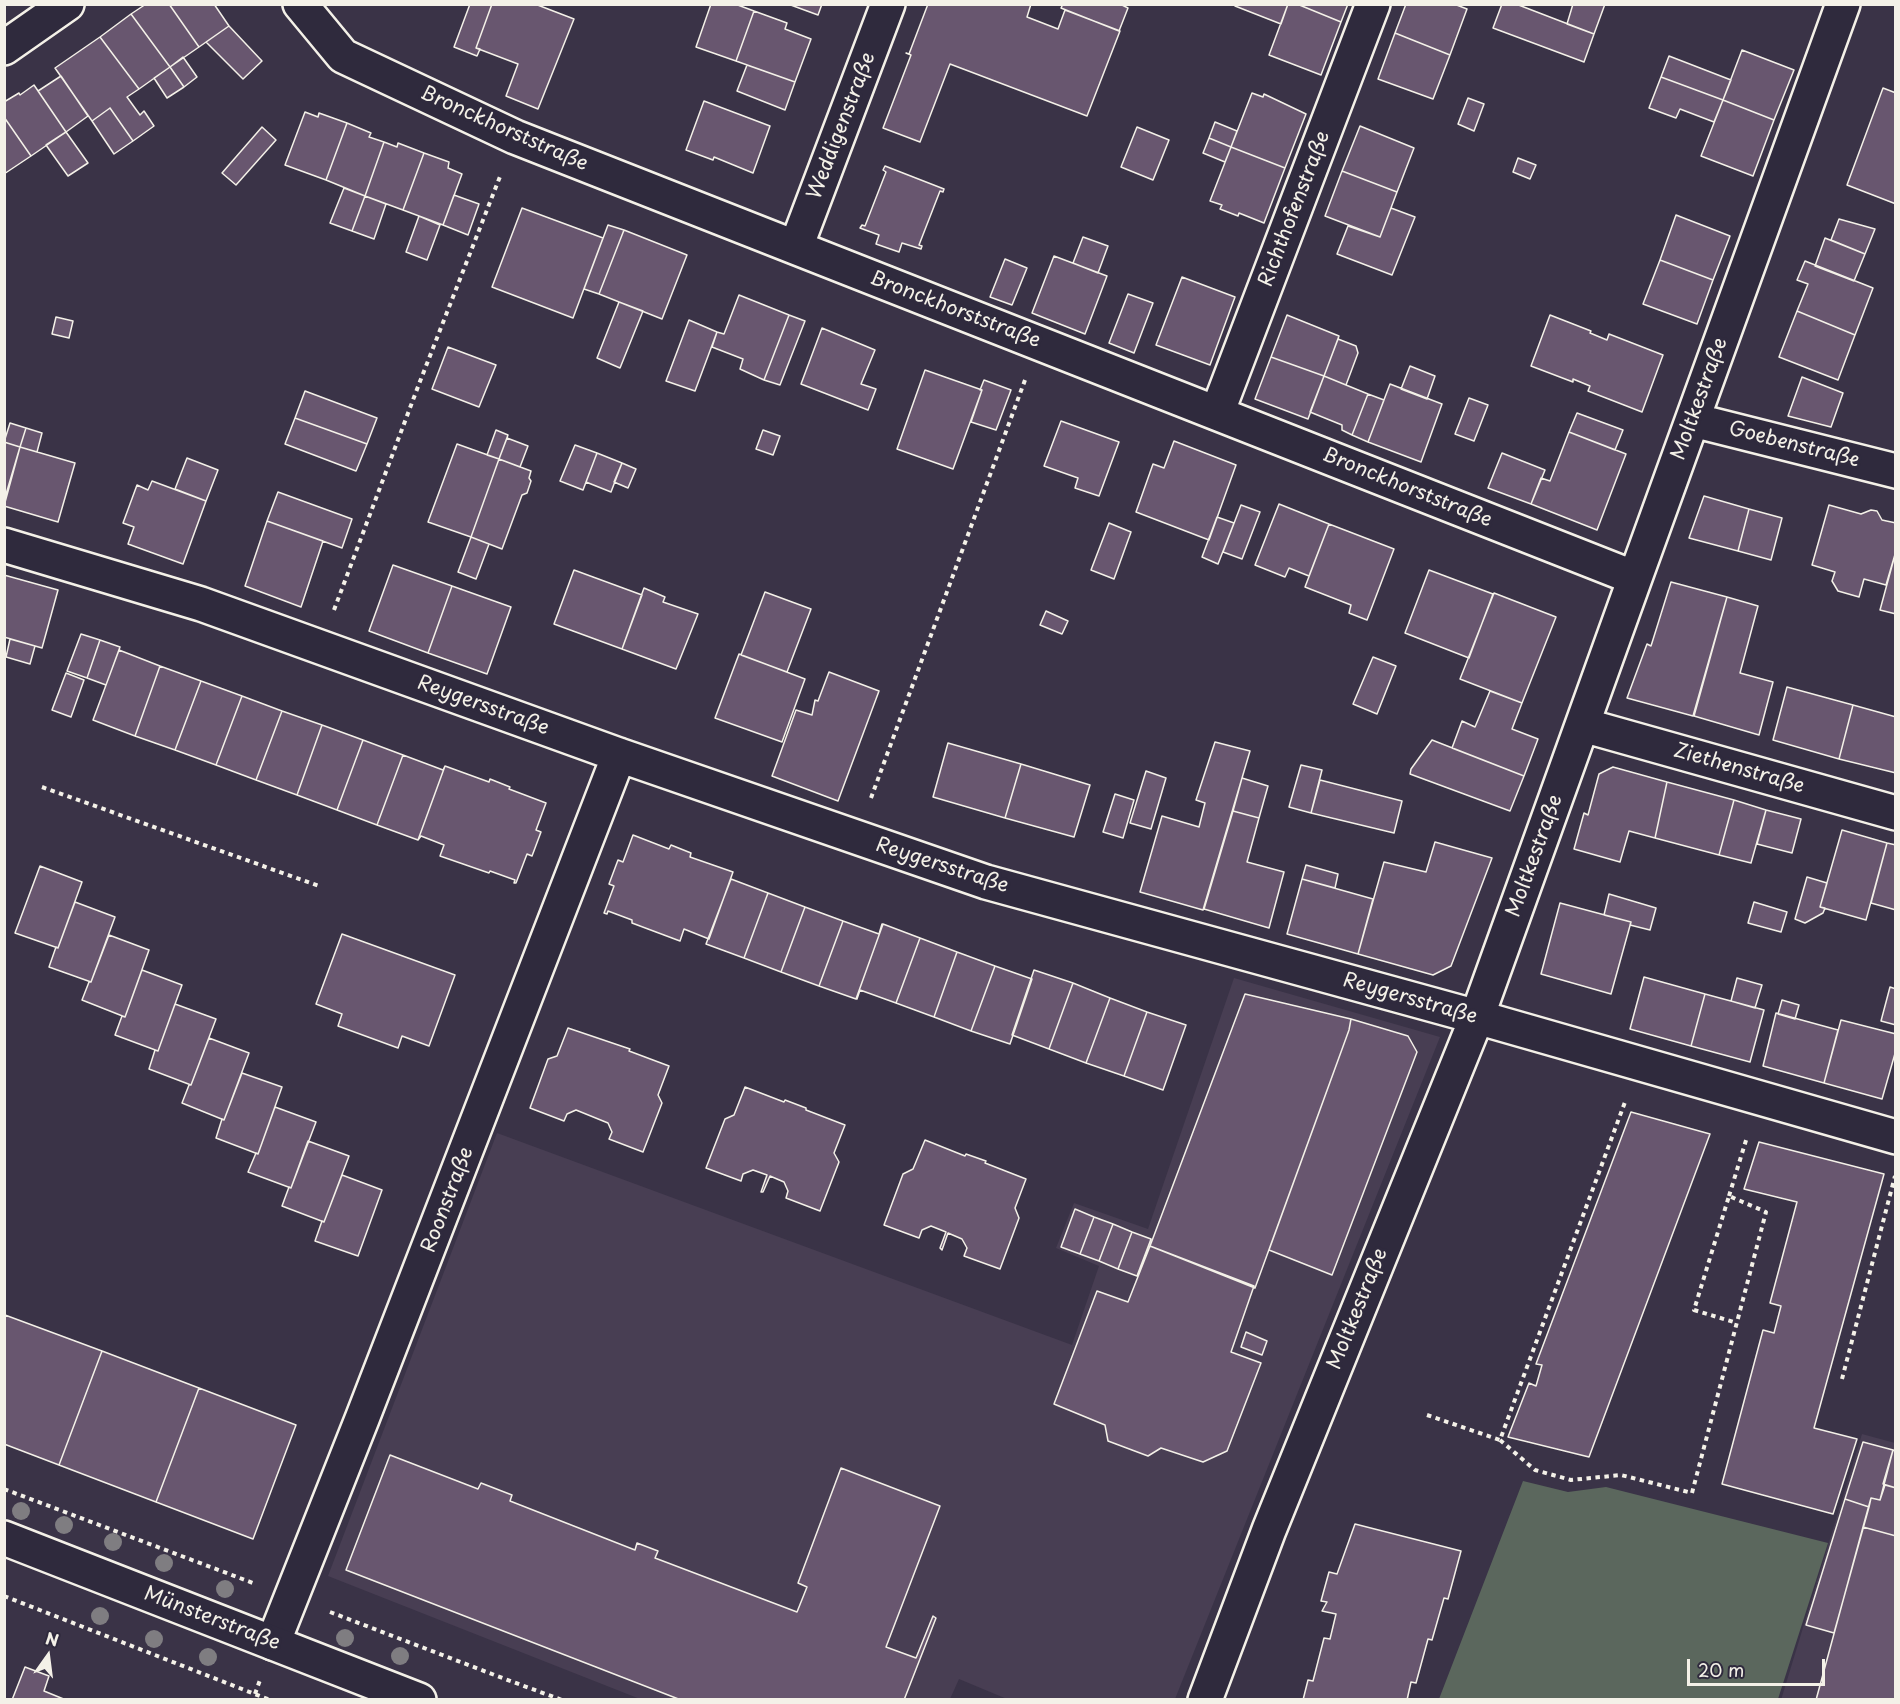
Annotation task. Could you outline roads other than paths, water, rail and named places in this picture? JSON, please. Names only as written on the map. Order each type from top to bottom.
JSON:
[{"type":"street","points":[[4,48],[67,4]]},
{"type":"street","name":"Bronckhorststraße","points":[[300,4],[343,56],[515,137],[1635,578]]},
{"type":"street","name":"Weddigenstraße","points":[[796,247],[888,4]]},
{"type":"street","name":"Richthofenstraße","points":[[1217,413],[1373,4]]},
{"type":"street","name":"Moltkestraße","points":[[1205,1700],[1311,1423],[1478,1017],[1843,4]]},
{"type":"street","name":"Goebenstraße","points":[[1693,420],[1896,471]]},
{"type":"street","name":"Reygersstraße","points":[[4,545],[201,604],[619,755],[986,882],[1478,1017],[1760,1100],[1896,1137]]},
{"type":"street","name":"Ziethenstraße","points":[[1583,725],[1896,813]]},
{"type":"street","name":"Roonstraße","points":[[273,1643],[363,1419],[619,755]]},
{"type":"street","name":"Münsterstraße","points":[[4,1538],[419,1700]]}]
